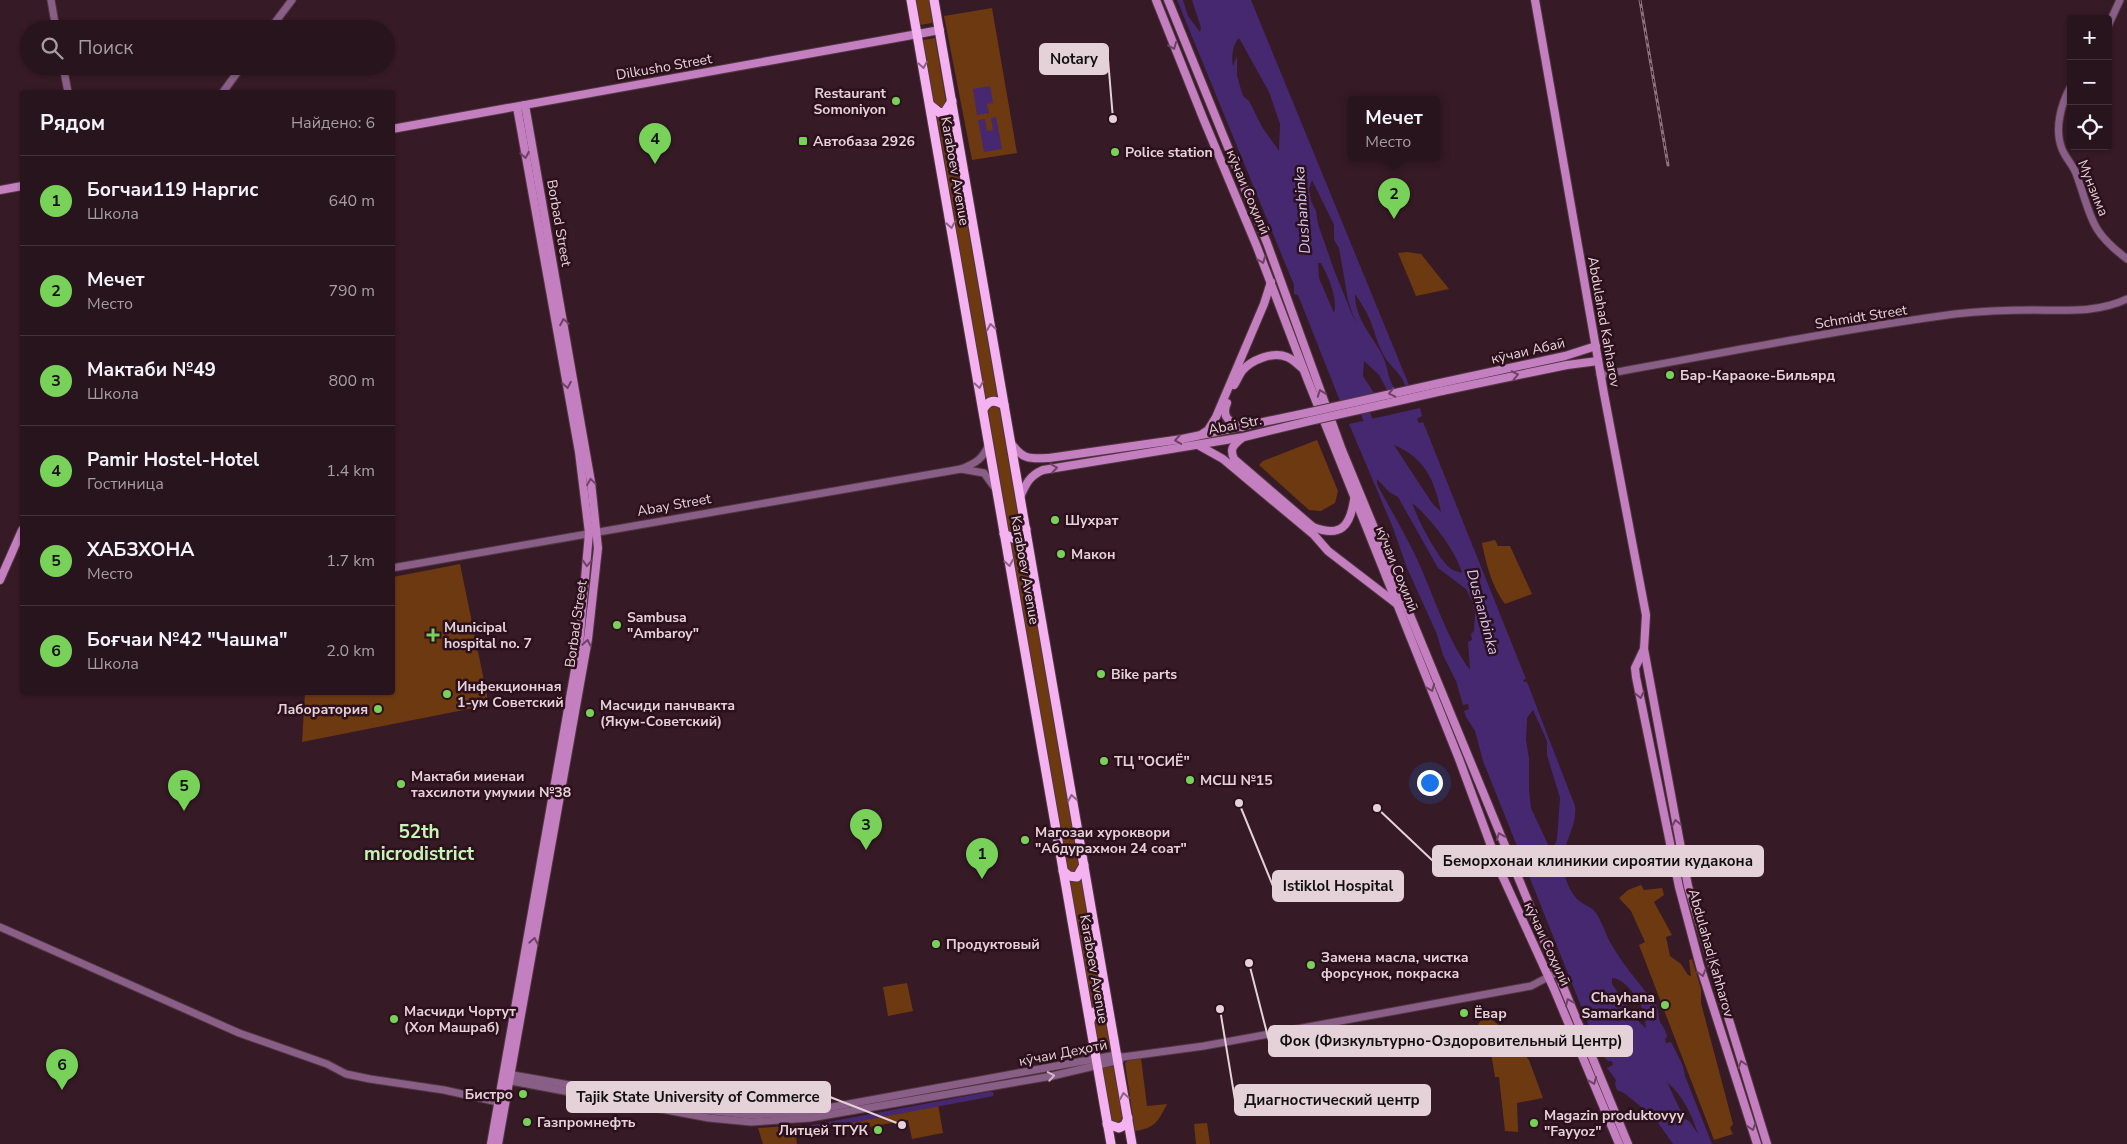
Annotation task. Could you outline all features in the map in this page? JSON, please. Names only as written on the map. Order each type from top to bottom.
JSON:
[{"type":"highway","name":"Karaboev Avenue","points":[[911,0],[1111,1144]]},
{"type":"highway","name":"Karaboev Avenue","points":[[934,0],[1109,1014],[1119,1058],[1132,1144]]},
{"type":"highway","points":[[930,105],[940,113],[945,112],[952,100]]},
{"type":"highway","points":[[983,409],[987,403],[994,400],[1004,404]]},
{"type":"highway","points":[[1004,534],[1015,539],[1019,538],[1026,529]]},
{"type":"highway","points":[[1063,871],[1069,876],[1077,877],[1084,865]]},
{"type":"highway","points":[[1090,1021],[1093,1013],[1097,1010],[1109,1014]]},
{"type":"highway","points":[[1108,1124],[1119,1128],[1125,1125],[1128,1117]]},
{"type":"main road","name":"кӯчаи Соҳилӣ","points":[[1156,0],[1271,282],[1303,369],[1459,759],[1508,890],[1549,978],[1619,1144]]},
{"type":"main road","points":[[1168,0],[1267,243],[1342,450],[1556,974],[1628,1144]]},
{"type":"main road","name":"Abdulahad Kahharov","points":[[1535,0],[1600,375],[1646,615],[1644,649],[1688,886],[1767,1144]]},
{"type":"main road","name":"Dilkusho Street","points":[[395,128],[940,30]]},
{"type":"main road","name":"Borbad Street","points":[[491,1144],[498,1102],[506,1077],[588,639],[598,548],[587,453],[521,106]]},
{"type":"main road","name":"Borbad Street","points":[[498,1144],[506,1077],[579,647],[589,533],[579,452],[521,106]]},
{"type":"main road","points":[[1203,118],[1207,121],[1214,114]]},
{"type":"main road","points":[[1213,142],[1216,139],[1224,138]]},
{"type":"main road","points":[[0,190],[20,186]]},
{"type":"main road","points":[[1199,436],[1208,430],[1216,417],[1264,304],[1271,282]]},
{"type":"main road","name":"Abai Str.","points":[[1020,498],[1027,481],[1034,474],[1043,470],[1244,437],[1565,356],[1596,346]]},
{"type":"main road","points":[[1243,427],[1228,419],[1224,411],[1242,370],[1255,360],[1280,355],[1287,357],[1303,369]]},
{"type":"main road","name":"Abai Str.","points":[[1011,442],[1023,456],[1032,459],[1199,436],[1441,387],[1598,361]]},
{"type":"main road","points":[[1244,437],[1233,446],[1231,452],[1234,459],[1313,527],[1325,532],[1335,531],[1345,526],[1352,516],[1355,498]]},
{"type":"main road","points":[[1198,445],[1223,459],[1314,535],[1328,551],[1398,605]]},
{"type":"main road","points":[[0,580],[20,535]]},
{"type":"main road","name":"Abdulahad Kahharov","points":[[1644,649],[1635,668],[1636,677],[1678,887],[1709,995],[1757,1144]]},
{"type":"main road","points":[[1508,890],[1520,885]]},
{"type":"street","points":[[51,0],[54,20]]},
{"type":"street","points":[[277,20],[292,0]]},
{"type":"street","points":[[2112,17],[2120,0]]},
{"type":"street","points":[[65,75],[68,90]]},
{"type":"street","points":[[224,90],[235,75]]},
{"type":"street","name":"Мунзима","points":[[2067,96],[2061,111],[2062,148],[2076,173],[2088,214],[2097,231],[2108,244],[2127,259]]},
{"type":"street","name":"Schmidt Street","points":[[1600,375],[1956,314],[1999,310],[2078,311],[2104,307],[2127,298]]},
{"type":"street","name":"Abay Street","points":[[395,567],[961,469],[981,460],[989,444]]},
{"type":"street","name":"Abay Street","points":[[961,469],[984,473],[997,490]]},
{"type":"street","points":[[0,927],[239,1033],[326,1064],[346,1074],[370,1080],[444,1090],[498,1102]]},
{"type":"street","name":"кӯчаи Деҳотӣ","points":[[506,1077],[666,1102],[695,1109],[750,1115],[805,1112],[1119,1058],[1204,1046],[1531,986],[1556,974]]},
{"type":"shaded area","points":[[916,0],[930,0],[934,20],[932,23],[920,25]]},
{"type":"shaded area","points":[[992,8],[1017,153],[972,160],[944,16]]},
{"type":"shaded area","points":[[935,38],[946,102],[942,108],[934,106],[923,40]]},
{"type":"shaded area","points":[[948,114],[998,398],[985,400],[937,117]]},
{"type":"shaded area","points":[[1398,253],[1421,254],[1449,289],[1416,296]]},
{"type":"shaded area","points":[[994,405],[999,406],[1021,531],[1014,535],[1008,532],[987,409]]},
{"type":"shaded area","points":[[1317,440],[1338,491],[1335,503],[1321,511],[1309,510],[1259,465],[1263,461]]},
{"type":"shaded area","points":[[1023,539],[1080,866],[1079,870],[1074,873],[1067,869],[1010,541]]},
{"type":"shaded area","points":[[1495,540],[1498,546],[1510,546],[1532,594],[1505,604],[1500,597],[1490,575],[1482,543]]},
{"type":"shaded area","name":"Municipal hospital no. 7","points":[[460,564],[489,705],[302,742],[305,695],[395,695],[395,577]]},
{"type":"shaded area","points":[[1082,878],[1104,1008],[1092,1010],[1069,880],[1078,881]]},
{"type":"shaded area","points":[[1641,885],[1644,890],[1662,888],[1664,895],[1654,902],[1672,935],[1666,937],[1670,956],[1681,964],[1688,975],[1691,976],[1689,960],[1692,959],[1701,989],[1701,1003],[1733,1124],[1730,1128],[1733,1134],[1714,1140],[1639,945],[1645,942],[1631,911],[1619,898],[1628,890]]},
{"type":"shaded area","points":[[907,983],[913,1011],[888,1016],[883,987]]},
{"type":"shaded area","points":[[1095,1014],[1104,1014],[1111,1049],[1099,1052],[1093,1018]]},
{"type":"shaded area","points":[[1486,1015],[1500,1026],[1529,1060],[1543,1098],[1517,1103],[1518,1132],[1505,1131],[1499,1077],[1495,1077],[1487,1029],[1479,1030],[1478,1024]]},
{"type":"shaded area","points":[[1141,1058],[1147,1106],[1167,1104],[1152,1126],[1135,1131],[1125,1063],[1128,1060]]},
{"type":"shaded area","points":[[1114,1066],[1124,1119],[1116,1123],[1112,1121],[1102,1068]]},
{"type":"shaded area","points":[[938,1104],[943,1133],[912,1139],[908,1120],[852,1130],[850,1118]]},
{"type":"shaded area","points":[[1207,1123],[1210,1144],[1196,1144],[1194,1124]]},
{"type":"shaded area","points":[[801,1125],[803,1134],[796,1136],[797,1144],[763,1144],[758,1128]]},
{"type":"water","points":[[1177,0],[1183,0],[1188,16],[1200,32],[1201,28],[1192,0],[1251,0],[1409,385],[1405,386],[1401,376],[1384,355],[1369,317],[1355,294],[1358,312],[1384,359],[1394,388],[1387,390],[1379,375],[1364,361],[1363,376],[1374,393],[1340,401],[1298,295],[1294,294],[1294,285]],"holes":[[[1239,38],[1269,92],[1280,124],[1279,151],[1262,127],[1249,101],[1243,96],[1237,76],[1237,56],[1233,66],[1232,63],[1234,47]],[[1312,180],[1334,225],[1334,240],[1339,248],[1348,300],[1356,324],[1334,270],[1318,224],[1309,189]],[[1318,263],[1321,263],[1335,301],[1334,313],[1319,278]]]},
{"type":"water","points":[[990,86],[993,103],[987,104],[989,113],[977,115],[973,89]]},
{"type":"water","points":[[996,117],[1002,149],[984,152],[978,120],[985,119],[987,131],[993,130],[991,118]]},
{"type":"water","points":[[1420,408],[1422,416],[1417,419],[1419,423],[1423,422],[1526,679],[1523,680],[1527,682],[1575,806],[1574,821],[1566,844],[1563,861],[1567,882],[1571,892],[1577,899],[1596,913],[1618,955],[1656,1005],[1660,1022],[1667,1035],[1666,1043],[1671,1042],[1683,1066],[1685,1076],[1712,1144],[1673,1144],[1654,1117],[1624,1093],[1617,1090],[1616,1080],[1607,1068],[1613,1065],[1612,1061],[1608,1061],[1602,1055],[1603,1051],[1595,1041],[1483,761],[1475,731],[1466,717],[1464,711],[1469,709],[1468,704],[1463,705],[1456,681],[1443,655],[1436,632],[1407,568],[1393,528],[1349,424]],"holes":[[[1394,445],[1414,457],[1427,472],[1432,481],[1441,512],[1432,503]],[[1377,479],[1389,492],[1398,497],[1438,568],[1466,589],[1473,603],[1475,614],[1474,631],[1471,634],[1472,640],[1468,642],[1470,670],[1454,644],[1408,540],[1377,484]],[[1412,503],[1442,535],[1459,564],[1462,573],[1452,570],[1440,557],[1418,518]],[[1533,710],[1547,741],[1547,755],[1560,798],[1557,839],[1552,853],[1531,808],[1529,758],[1526,740],[1527,718]],[[1612,978],[1627,986],[1639,1002],[1644,1012],[1646,1028],[1638,1021],[1612,984]],[[1667,1082],[1678,1093],[1686,1106],[1698,1134],[1690,1122],[1684,1118]]]},
{"type":"waterway","name":"Dushanbinka","points":[[1360,401],[1373,431]]},
{"type":"waterway","points":[[810,1128],[991,1094]]},
{"type":"railway","points":[[1640,0],[1668,165]]},
{"type":"place","name":"Restaurant Somoniyon","points":[[896,101]]},
{"type":"place","name":"Notary","points":[[1113,119]]},
{"type":"place","name":"Автобаза 2926","points":[[803,141]]},
{"type":"place","name":"Police station","points":[[1115,152]]},
{"type":"place","name":"Pamir Hostel-Hotel","points":[[655,164]]},
{"type":"place","name":"Мечет","points":[[1394,219]]},
{"type":"place","name":"Бар-Караоке-Бильярд","points":[[1670,375]]},
{"type":"place","name":"Шухрат","points":[[1055,520]]},
{"type":"place","name":"Макон","points":[[1061,554]]},
{"type":"place","name":"Sambusa \"Ambaroy\"","points":[[617,625]]},
{"type":"place","name":"Municipal hospital no. 7","points":[[433,635]]},
{"type":"place","name":"Bike parts","points":[[1101,674]]},
{"type":"place","name":"Инфекционная 1-ум Советский","points":[[447,694]]},
{"type":"place","name":"Лаборатория","points":[[378,709]]},
{"type":"place","name":"Масчиди панчвакта (Якум-Советский)","points":[[590,713]]},
{"type":"place","name":"ТЦ \"ОСИЁ\"","points":[[1104,761]]},
{"type":"place","name":"МСШ №15","points":[[1190,780]]},
{"type":"place","name":"Мактаби миенаи тахсилоти умумии №38","points":[[401,784]]},
{"type":"place","name":"Istiklol Hospital","points":[[1239,803]]},
{"type":"place","name":"Беморхонаи клиникии сироятии кудакона","points":[[1377,808]]},
{"type":"place","name":"ХАБЗХОНА","points":[[184,811]]},
{"type":"place","name":"Магозаи хуроквори \"Абдурахмон 24 соат\"","points":[[1025,840]]},
{"type":"place","name":"Мактаби №49","points":[[866,850]]},
{"type":"place","name":"Богчаи119 Наргис","points":[[982,879]]},
{"type":"place","name":"Продуктовый","points":[[936,944]]},
{"type":"place","name":"Фок (Физкультурно-Оздоровительный Центр)","points":[[1249,963]]},
{"type":"place","name":"Замена масла, чистка форсунок, покраска","points":[[1311,965]]},
{"type":"place","name":"Chayhana Samarkand","points":[[1665,1005]]},
{"type":"place","name":"Диагностический центр","points":[[1220,1009]]},
{"type":"place","name":"Ёвар","points":[[1464,1013]]},
{"type":"place","name":"Масчиди Чортут (Хол Машраб)","points":[[394,1019]]},
{"type":"place","name":"Боғчаи №42 \"Чашма\"","points":[[62,1090]]},
{"type":"place","name":"Бистро","points":[[523,1094]]},
{"type":"place","name":"Газпромнефть","points":[[527,1122]]},
{"type":"place","name":"Magazin produktovyy \"Fayyoz\"","points":[[1534,1123]]},
{"type":"place","name":"Tajik State University of Commerce","points":[[902,1125]]},
{"type":"place","name":"Литцей ТГУК","points":[[878,1130]]},
{"type":"district","name":"52th microdistrict","points":[[419,843]]}]
